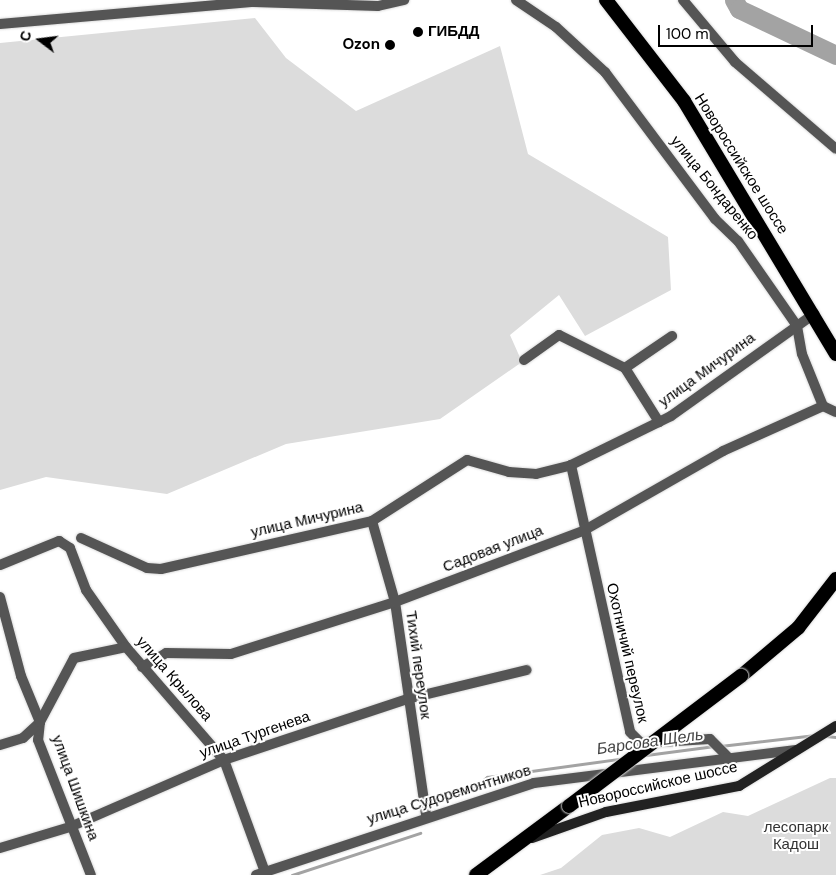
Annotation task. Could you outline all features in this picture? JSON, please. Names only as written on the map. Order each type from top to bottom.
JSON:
[{"type":"highway","name":"Новороссийское шоссе","points":[[606,0],[684,101],[814,314],[836,354]]},
{"type":"highway","name":"Новороссийское шоссе","points":[[476,875],[741,676],[798,628],[836,579]]},
{"type":"main road","name":"Новороссийское шоссе","points":[[516,846],[565,823],[606,812],[739,786],[808,747],[836,726]]},
{"type":"street","points":[[0,24],[254,2],[374,3],[404,0]]},
{"type":"street","name":"улица Бондаренко","points":[[516,0],[556,27],[605,72],[628,107],[755,263],[797,326],[802,354],[824,406]]},
{"type":"street","points":[[682,0],[735,62],[836,149]]},
{"type":"street","name":"улица Мичурина","points":[[81,538],[147,568],[162,568],[372,521],[467,460],[527,473],[572,465],[659,422],[814,314]]},
{"type":"street","points":[[524,360],[559,335],[625,368],[659,422]]},
{"type":"street","points":[[625,368],[672,336]]},
{"type":"street","points":[[824,406],[836,412]]},
{"type":"street","name":"Садовая улица","points":[[142,667],[166,653],[231,654],[395,602],[583,531],[724,451],[824,406]]},
{"type":"street","name":"Охотничий переулок","points":[[572,465],[583,531],[634,741],[710,739],[724,749],[732,761]]},
{"type":"street","name":"Тихий переулок","points":[[372,521],[395,602],[407,699],[426,815]]},
{"type":"street","name":"улица Крылова","points":[[0,565],[59,541],[70,548],[86,590],[126,647],[224,760],[261,874]]},
{"type":"street","name":"улица Шишкина","points":[[0,597],[21,676],[40,722],[38,740],[70,827],[91,875]]},
{"type":"street","points":[[0,745],[23,738],[40,722],[74,658],[126,647]]},
{"type":"street","name":"улица Тургенева","points":[[0,848],[70,827],[224,760],[407,699],[527,670]]},
{"type":"street","name":"улица Судоремонтников","points":[[261,874],[426,815],[534,783],[732,761],[808,747]]},
{"type":"green space","points":[[255,18],[286,58],[356,111],[500,46],[528,154],[668,237],[671,290],[585,336],[559,295],[510,335],[522,362],[440,419],[286,444],[167,494],[46,477],[0,490],[0,43]]},
{"type":"green space","name":"лесопарк Кадош","points":[[830,778],[836,778],[836,875],[540,875],[561,868],[602,835],[639,828],[670,837],[723,812],[748,816]]},
{"type":"waterway","points":[[734,0],[739,9],[836,55]]},
{"type":"waterway","name":"Барсова Щель","points":[[720,746],[815,735]]},
{"type":"waterway","name":"Барсова Щель","points":[[826,736],[836,737]]},
{"type":"waterway","name":"Барсова Щель","points":[[646,755],[714,746]]},
{"type":"waterway","name":"Барсова Щель","points":[[471,790],[487,777],[625,758]]},
{"type":"waterway","name":"Барсова Щель","points":[[292,875],[420,833]]},
{"type":"place","name":"ГИБДД","points":[[418,32]]},
{"type":"place","name":"Ozon","points":[[390,45]]}]
